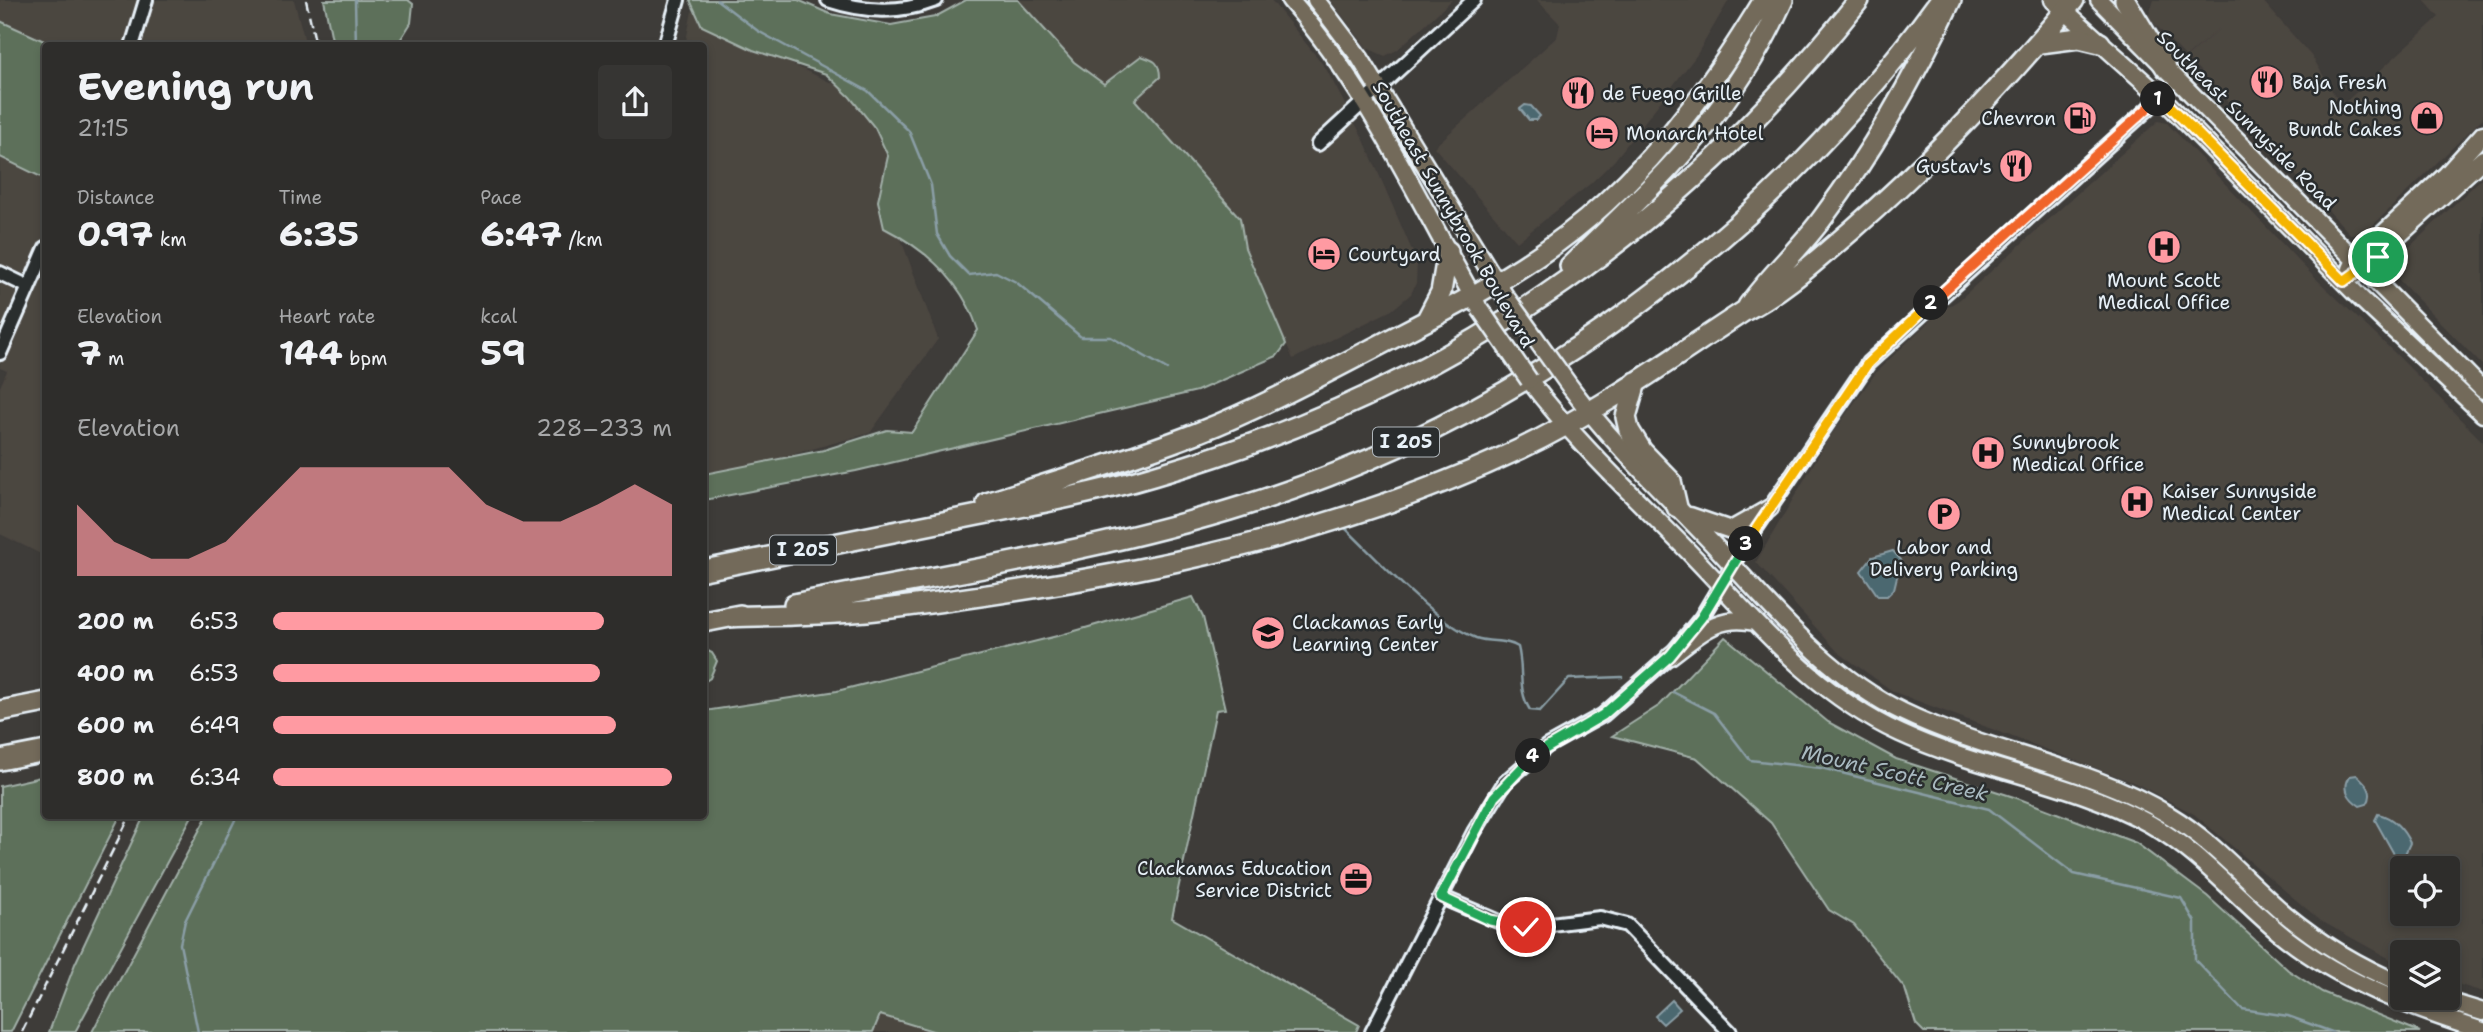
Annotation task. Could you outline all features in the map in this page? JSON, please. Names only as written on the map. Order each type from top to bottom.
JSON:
[{"type":"highway","points":[[903,530],[1200,432],[1272,400],[1426,321],[1476,303],[1500,288],[1605,204],[1652,156],[1711,83],[1764,0]]},
{"type":"highway","points":[[1527,308],[1685,154],[1726,104],[1766,36],[1783,0]]},
{"type":"highway","name":"I 205","points":[[707,569],[1058,499],[1151,477],[1238,450],[1308,424],[1374,394],[1446,357],[1527,308],[1627,236],[1706,168],[1774,101],[1858,0]]},
{"type":"highway","name":"I 205","points":[[707,621],[1180,524],[1281,494],[1418,436],[1570,352],[1674,279],[1727,235],[1830,135],[1909,42],[1940,0]]},
{"type":"highway","points":[[1745,310],[1841,193],[1918,69],[1951,0]]},
{"type":"highway","points":[[2125,0],[2166,68]]},
{"type":"highway","points":[[730,617],[874,610],[1091,577],[1252,545],[1337,521],[1442,483],[1565,426],[1745,310],[1770,298],[1874,211],[2040,43],[2064,4]]},
{"type":"highway","points":[[2040,43],[2079,38],[2100,43]]},
{"type":"highway","points":[[1426,321],[1441,292],[1448,251]]},
{"type":"highway","points":[[1636,382],[1626,417],[1629,430],[1642,452],[1671,481],[1681,510]]},
{"type":"highway","points":[[0,711],[42,703]]},
{"type":"highway","points":[[0,760],[42,752]]},
{"type":"main road","name":"Southeast Sunnybrook Boulevard","points":[[1290,0],[1326,44],[1364,102],[1476,303],[1548,405],[1565,426],[1804,672],[1854,709],[1902,734],[2113,807],[2165,833],[2202,860],[2287,939],[2341,975],[2402,1004],[2483,1031]]},
{"type":"main road","name":"Southeast Sunnybrook Boulevard","points":[[1316,0],[1350,43],[1379,88],[1500,288],[1589,412],[1817,652],[1878,699],[1928,723],[2080,775],[2157,807],[2214,847],[2312,935],[2363,967],[2390,979]]},
{"type":"main road","name":"Southeast Sunnyside Road","points":[[2099,0],[2483,390]]},
{"type":"main road","points":[[2064,4],[2100,43],[2161,97],[2344,281],[2483,414]]},
{"type":"main road","points":[[2344,281],[2483,134]]},
{"type":"main road","points":[[2360,265],[2483,159]]},
{"type":"main road","points":[[1681,510],[1731,530],[1770,508]]},
{"type":"main road","points":[[1670,656],[1720,621],[1733,619],[1755,622]]},
{"type":"main road","points":[[1979,760],[2000,758],[2071,782],[2080,775]]},
{"type":"main road","points":[[2460,1005],[2483,1012]]},
{"type":"street","points":[[133,42],[146,0]]},
{"type":"street","points":[[666,42],[678,0]]},
{"type":"street","points":[[828,0],[852,8],[885,11],[916,7],[936,0]]},
{"type":"street","points":[[1318,144],[1474,0]]},
{"type":"street","points":[[1372,1032],[1484,814],[1512,775],[1547,746],[1598,718],[1628,695],[1670,656],[1721,586],[1868,363],[2161,97]]},
{"type":"street","points":[[0,353],[42,257]]},
{"type":"street","points":[[0,273],[29,288]]},
{"type":"street","points":[[1441,897],[1507,925],[1526,927],[1600,918],[1626,925],[1730,1032]]},
{"type":"shaded area","points":[[0,0],[294,0],[305,42],[46,42],[0,21]]},
{"type":"shaded area","points":[[1018,0],[1271,0],[1325,67],[1364,140],[1417,262],[1416,283],[1411,294],[1392,310],[1293,359],[1245,248],[1239,218],[1135,100],[1160,77],[1160,67],[1154,60],[1141,56],[1104,84],[1074,62]]},
{"type":"shaded area","points":[[1330,0],[1452,0],[1397,50],[1385,56],[1367,48]]},
{"type":"shaded area","points":[[1537,0],[1729,0],[1696,56],[1614,161],[1590,184],[1517,242],[1434,147],[1557,37],[1560,24]]},
{"type":"shaded area","points":[[2154,0],[2262,0],[2313,58],[2341,106],[2439,17],[2424,0],[2483,0],[2483,118],[2364,234],[2351,235],[2187,57],[2221,27],[2186,57],[2148,17]]},
{"type":"shaded area","points":[[692,11],[735,37],[842,88],[861,104],[903,182],[892,215],[938,339],[870,433],[740,469],[707,473],[707,42],[686,42]]},
{"type":"shaded area","name":"Kaiser Sunnyside Medical Center","points":[[2158,121],[2167,123],[2312,275],[2396,354],[2483,442],[2483,992],[2460,985],[2460,940],[2390,940],[2390,959],[2321,921],[2194,814],[2135,783],[1894,692],[1838,652],[1756,562],[1827,441],[1877,371],[1938,313],[1959,300]]},
{"type":"shaded area","points":[[0,157],[42,178],[42,555],[0,534],[0,387],[7,371],[0,368]]},
{"type":"shaded area","points":[[2483,177],[2483,366],[2396,277],[2399,257]]},
{"type":"shaded area","points":[[880,1015],[936,1032],[873,1032]]},
{"type":"green space","points":[[324,0],[408,0],[413,4],[411,23],[399,42],[332,42]]},
{"type":"green space","points":[[690,0],[798,0],[830,14],[891,25],[935,17],[966,0],[1018,0],[1074,62],[1104,84],[1141,56],[1153,60],[1159,68],[1160,77],[1135,100],[1240,218],[1245,248],[1286,344],[1277,356],[1197,391],[856,471],[707,499],[707,473],[824,450],[887,430],[912,432],[978,330],[963,297],[942,270],[915,247],[884,228],[878,201],[888,156],[875,128],[850,97],[826,74],[753,50],[702,26]]},
{"type":"green space","points":[[0,21],[46,42],[42,42],[42,178],[0,157]]},
{"type":"green space","points":[[1193,597],[1203,617],[1225,709],[1216,710],[1172,918],[1359,1025],[1356,1032],[936,1032],[880,1015],[873,1032],[92,1032],[205,819],[707,819],[707,711],[837,691],[1061,635]]},
{"type":"green space","points":[[1725,637],[1828,722],[1896,759],[2017,798],[2136,843],[2207,896],[2288,970],[2322,992],[2420,1032],[1924,1032],[1916,1024],[1905,989],[1854,925],[1829,910],[1771,823],[1697,758],[1612,736],[1660,705]]},
{"type":"green space","points":[[707,650],[717,661],[707,680]]},
{"type":"green space","points":[[42,777],[42,819],[118,819],[11,1032],[0,1032],[0,786]]},
{"type":"green space","points":[[143,819],[190,819],[75,1032],[49,1032],[75,964]]},
{"type":"water","points":[[1525,105],[1531,106],[1540,116],[1536,120],[1529,120],[1520,109]]},
{"type":"water","points":[[1893,551],[1901,560],[1894,589],[1887,596],[1878,596],[1861,571],[1872,557]]},
{"type":"water","points":[[2357,775],[2370,792],[2367,804],[2360,806],[2352,800],[2346,789],[2350,776]]},
{"type":"water","points":[[2378,814],[2393,821],[2405,833],[2410,843],[2405,854],[2394,854],[2375,820]]},
{"type":"water","points":[[1672,1000],[1680,1009],[1663,1024],[1655,1016]]},
{"type":"waterway","points":[[355,0],[356,42]]},
{"type":"waterway","name":"Mount Scott Creek","points":[[717,0],[758,31],[868,91],[909,131],[931,185],[937,234],[950,256],[969,275],[996,272],[1016,282],[1081,337],[1111,337],[1167,369]]},
{"type":"waterway","name":"Mount Scott Creek","points":[[1342,525],[1441,618],[1476,638],[1518,647],[1523,695],[1530,710],[1540,711],[1569,679],[1622,677]]},
{"type":"waterway","name":"Mount Scott Creek","points":[[1673,692],[1714,713],[1750,760],[1821,768],[1989,809],[2074,874],[2181,898],[2195,922],[2195,960],[2242,1009],[2288,1016],[2332,1032]]},
{"type":"waterway","points":[[198,1032],[180,944],[185,921],[236,819]]},
{"type":"railway","points":[[306,0],[315,42]]},
{"type":"railway","points":[[22,1032],[128,819]]},
{"type":"place","name":"Baja Fresh","points":[[2267,82]]},
{"type":"place","name":"de Fuego Grille","points":[[1578,93]]},
{"type":"place","name":"Chevron","points":[[2080,118]]},
{"type":"place","name":"Nothing Bundt Cakes","points":[[2427,118]]},
{"type":"place","name":"Monarch Hotel","points":[[1602,133]]},
{"type":"place","name":"Gustav's","points":[[2016,166]]},
{"type":"place","name":"Mount Scott Medical Office","points":[[2164,247]]},
{"type":"place","name":"Courtyard","points":[[1324,254]]},
{"type":"place","name":"Sunnybrook Medical Office","points":[[1988,453]]},
{"type":"place","name":"Kaiser Sunnyside Medical Center","points":[[2137,502]]},
{"type":"place","name":"Labor and Delivery Parking","points":[[1944,514]]},
{"type":"place","name":"Clackamas Early Learning Center","points":[[1268,633]]},
{"type":"place","name":"Clackamas Education Service District","points":[[1356,879]]},
{"type":"route","points":[[1526,927],[1490,920],[1441,897],[1499,790],[1528,760],[1557,740],[1603,715],[1646,680],[1670,656],[1701,618],[1742,549],[1868,363],[2161,97],[2344,281],[2365,270],[2378,257]]}]
